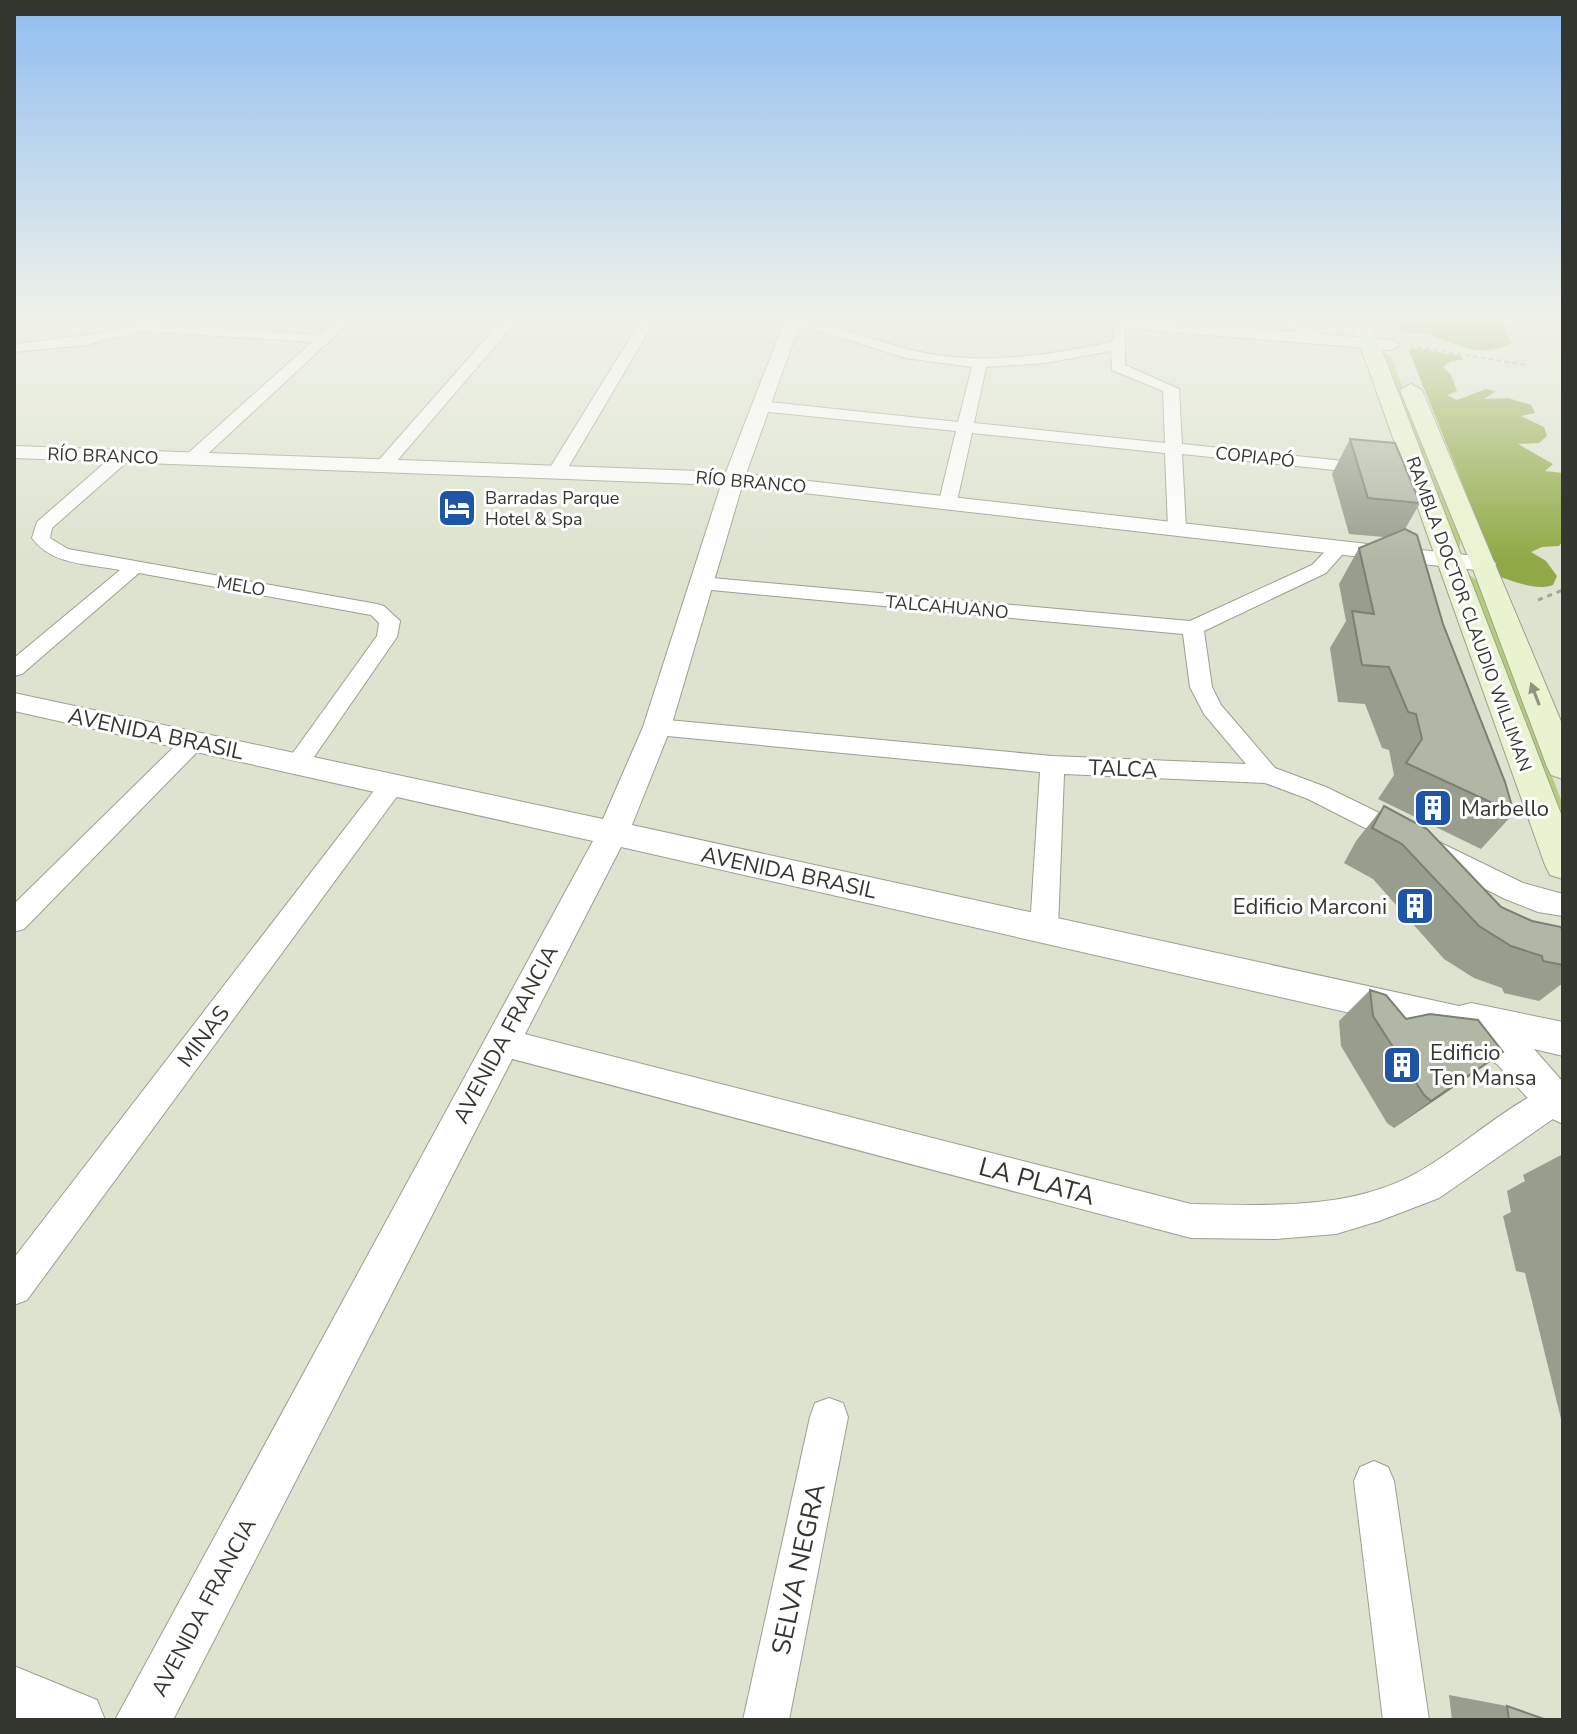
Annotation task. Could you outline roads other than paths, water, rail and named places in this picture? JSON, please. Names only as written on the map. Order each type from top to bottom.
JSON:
[{"type":"main road","name":"RAMBLA DOCTOR CLAUDIO WILLIMAN","points":[[1391,398],[1402,473],[1449,560],[1563,865]]},
{"type":"main road","name":"RAMBLA DOCTOR CLAUDIO WILLIMAN","points":[[1408,398],[1484,564],[1563,767]]},
{"type":"street","points":[[192,459],[259,398]]},
{"type":"street","points":[[384,465],[442,398]]},
{"type":"street","points":[[557,471],[601,398]]},
{"type":"street","name":"AVENIDA FRANCIA","points":[[143,1720],[613,833],[657,727],[762,398]]},
{"type":"street","points":[[948,501],[971,398]]},
{"type":"street","points":[[1171,398],[1177,528]]},
{"type":"street","name":"COPIAPÓ","points":[[759,406],[1402,473]]},
{"type":"street","name":"RÍO BRANCO","points":[[14,452],[734,479],[1484,564]]},
{"type":"street","name":"MELO","points":[[122,457],[43,526],[41,538],[47,546],[63,554],[377,610],[390,621],[387,637],[297,764]]},
{"type":"street","points":[[1267,774],[1212,709],[1201,687],[1193,628],[1319,569],[1340,547]]},
{"type":"street","points":[[14,669],[135,567]]},
{"type":"street","name":"TALCAHUANO","points":[[701,583],[1193,628]]},
{"type":"street","name":"AVENIDA BRASIL","points":[[14,702],[1459,1022],[1471,1019],[1555,1037]]},
{"type":"street","name":"TALCA","points":[[657,727],[1052,765],[1267,774],[1317,793],[1514,891],[1538,901],[1563,905]]},
{"type":"street","points":[[14,921],[193,742]]},
{"type":"street","points":[[1044,928],[1052,765]]},
{"type":"street","name":"MINAS","points":[[14,1287],[392,785]]},
{"type":"street","name":"LA PLATA","points":[[501,1042],[1191,1221],[1276,1222],[1336,1217],[1427,1186],[1559,1103],[1530,1071],[1499,1044],[1473,1033],[1459,1022]]},
{"type":"street","points":[[1530,1071],[1536,1046],[1555,1037]]},
{"type":"street","name":"SELVA NEGRA","points":[[766,1720],[829,1417]]},
{"type":"street","points":[[1374,1481],[1406,1720]]},
{"type":"street","points":[[14,1693],[77,1720]]},
{"type":"place","name":"Barradas Parque Hotel & Spa","points":[[457,508]]},
{"type":"place","name":"Marbello","points":[[1433,808]]},
{"type":"place","name":"Edificio Marconi","points":[[1415,906]]},
{"type":"place","name":"Edificio Ten Mansa","points":[[1402,1065]]}]
